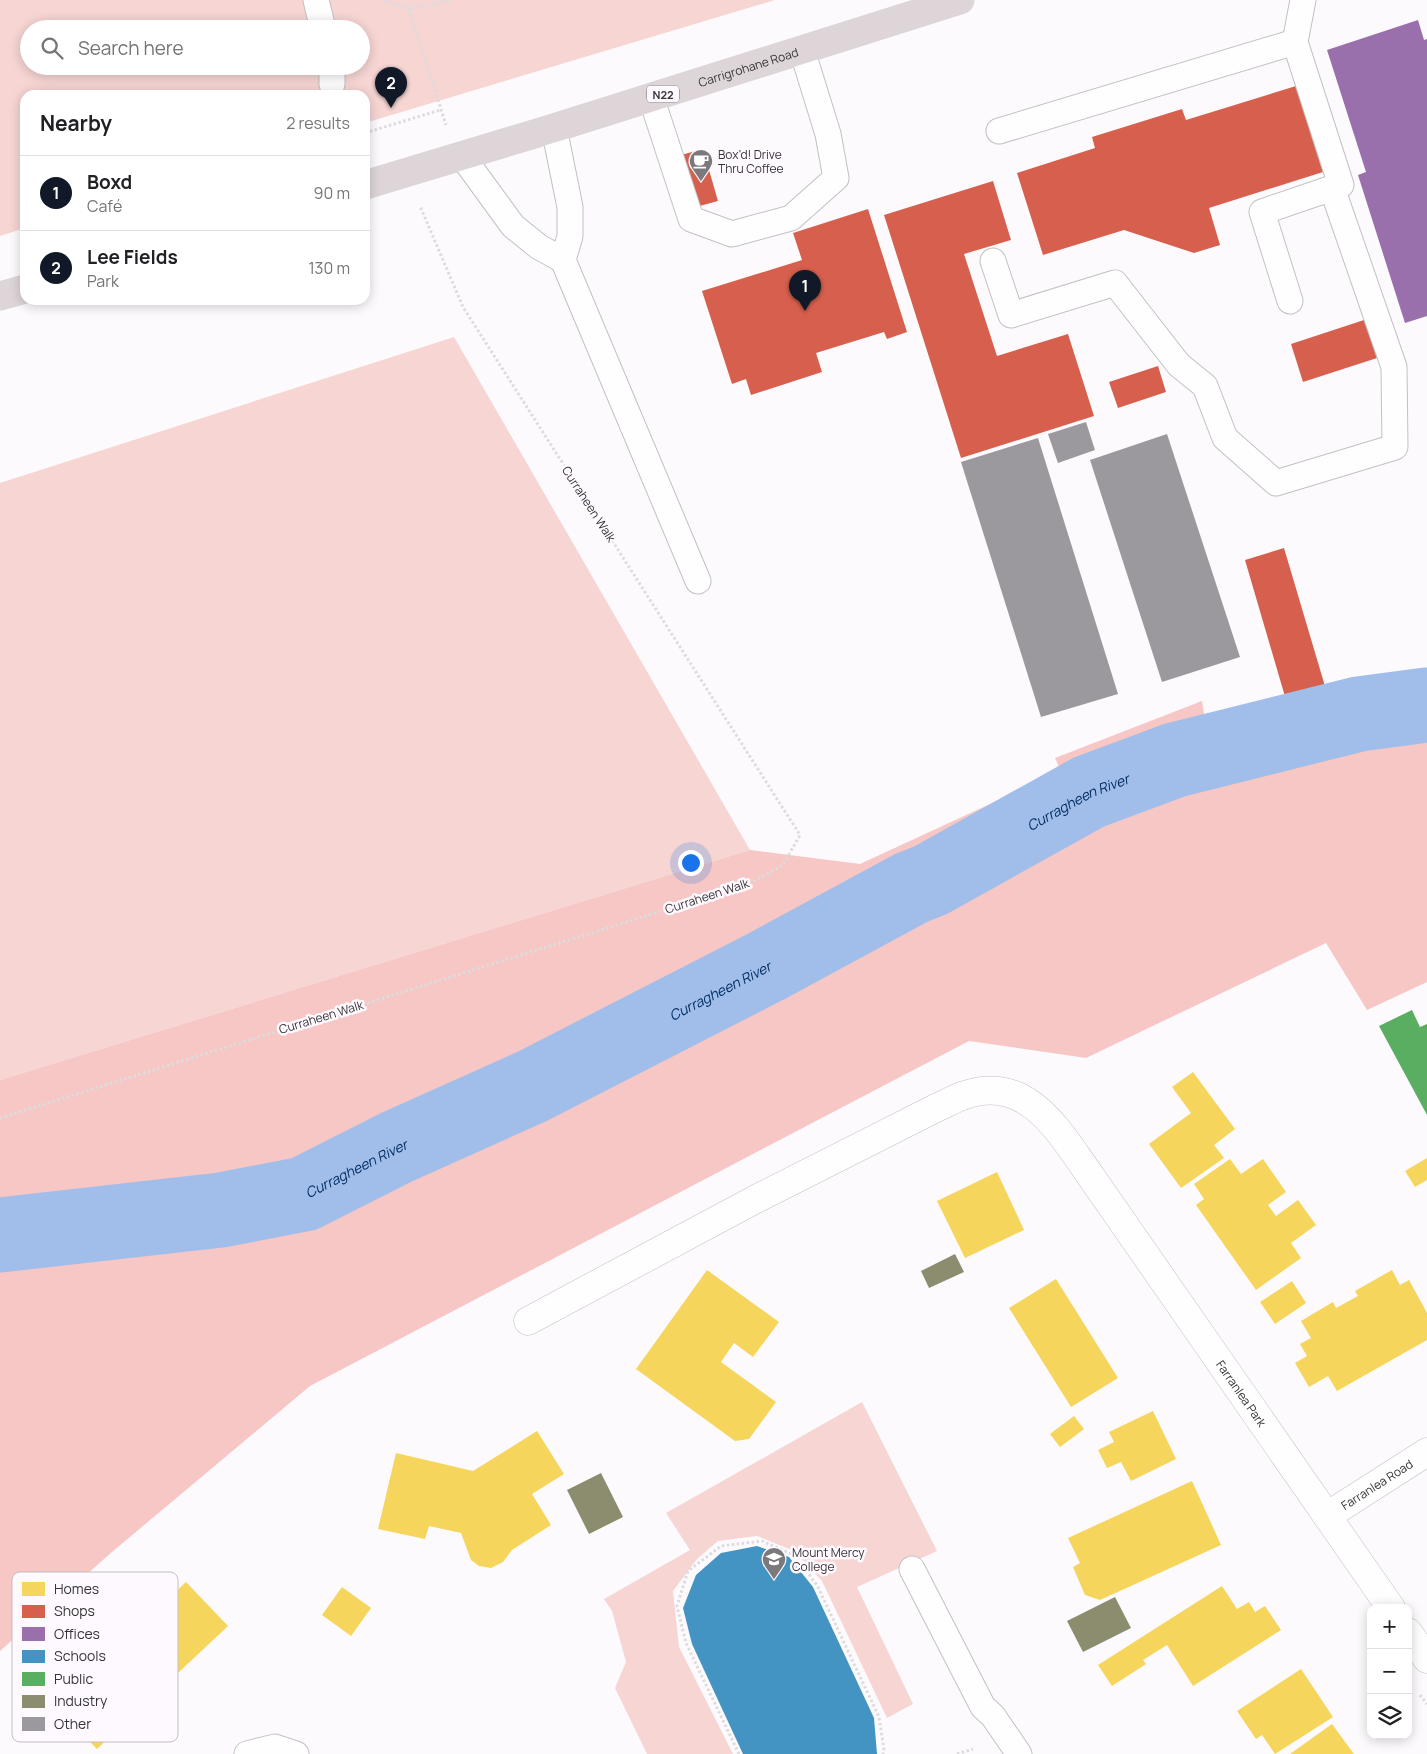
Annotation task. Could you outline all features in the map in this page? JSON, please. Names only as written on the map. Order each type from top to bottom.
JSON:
[{"type":"highway","name":"Carrigrohane Road","points":[[370,183],[554,128],[960,0]]},
{"type":"highway","points":[[0,296],[20,290]]},
{"type":"street","name":"Farranlea Park","points":[[528,1321],[756,1199],[966,1095],[992,1091],[1025,1099],[1037,1106],[1049,1118],[1388,1604]]},
{"type":"street","name":"Farranlea Road","points":[[1327,1516],[1427,1452]]},
{"type":"street","points":[[1412,1638],[1427,1659]]},
{"type":"lane","points":[[316,0],[321,20]]},
{"type":"lane","points":[[1290,301],[1262,212],[1341,185],[1295,42],[1302,0]]},
{"type":"lane","points":[[999,132],[1295,42]]},
{"type":"lane","points":[[651,97],[691,219],[732,234],[792,218],[836,178],[828,134],[802,50]]},
{"type":"lane","points":[[554,128],[570,207],[570,236],[563,260],[698,580]]},
{"type":"lane","points":[[460,156],[513,226],[538,247],[563,260]]},
{"type":"lane","points":[[993,261],[1011,315],[1115,283],[1179,365],[1205,386],[1224,438],[1276,483],[1395,446],[1394,366],[1332,188]]},
{"type":"lane","points":[[912,1569],[983,1707],[993,1716],[1019,1754]]},
{"type":"lane","points":[[247,1754],[275,1746],[296,1754]]},
{"type":"path","points":[[384,0],[409,9],[451,0]]},
{"type":"path","points":[[409,9],[440,110],[460,156]]},
{"type":"path","points":[[370,131],[440,110]]},
{"type":"path","name":"Curraheen Walk","points":[[0,1118],[751,883],[783,865],[800,835],[462,307],[417,199],[420,168]]},
{"type":"path","points":[[739,1754],[686,1643],[677,1606],[688,1571],[721,1546],[762,1541],[794,1555],[817,1585],[879,1716],[883,1754]]},
{"type":"shaded area","points":[[0,0],[775,0],[370,122],[370,90],[20,90],[20,230],[0,236]]},
{"type":"shaded area","points":[[454,337],[750,850],[0,1080],[0,483]]},
{"type":"shaded area","points":[[1427,675],[1427,982],[1367,1010],[1326,943],[1086,1058],[969,1041],[310,1386],[89,1572],[12,1572],[12,1640],[0,1651],[0,1080],[750,850],[860,864],[1061,771],[1055,758],[1202,701],[1204,714]]},
{"type":"shaded area","points":[[862,1402],[937,1551],[857,1587],[913,1704],[887,1718],[822,1581],[794,1551],[757,1536],[718,1541],[697,1559],[673,1591],[679,1647],[733,1754],[647,1754],[615,1688],[626,1662],[612,1611],[604,1599],[690,1550],[666,1513]]},
{"type":"building: Homes","points":[[1193,1072],[1235,1129],[1214,1145],[1224,1158],[1181,1188],[1149,1144],[1191,1113],[1172,1087]]},
{"type":"building: Homes","points":[[1427,1158],[1427,1180],[1415,1187],[1405,1171]]},
{"type":"building: Homes","points":[[1230,1159],[1241,1174],[1263,1159],[1286,1192],[1268,1205],[1276,1216],[1298,1200],[1316,1225],[1291,1243],[1301,1258],[1256,1290],[1196,1205],[1204,1199],[1194,1184]]},
{"type":"building: Homes","points":[[997,1172],[1024,1230],[965,1258],[937,1201]]},
{"type":"building: Homes","points":[[707,1270],[779,1322],[753,1357],[734,1343],[721,1362],[776,1402],[749,1439],[735,1441],[636,1369]]},
{"type":"building: Homes","points":[[1392,1270],[1400,1285],[1409,1280],[1427,1313],[1427,1340],[1337,1391],[1328,1376],[1309,1387],[1295,1363],[1307,1356],[1300,1344],[1311,1338],[1301,1321],[1333,1302],[1336,1308],[1358,1296],[1355,1291]]},
{"type":"building: Homes","points":[[1056,1279],[1118,1378],[1071,1407],[1009,1308]]},
{"type":"building: Homes","points":[[1292,1281],[1306,1303],[1275,1324],[1260,1302]]},
{"type":"building: Homes","points":[[1153,1411],[1176,1459],[1131,1481],[1121,1462],[1107,1468],[1098,1450],[1114,1442],[1109,1432]]},
{"type":"building: Homes","points":[[1074,1416],[1084,1429],[1060,1447],[1050,1434]]},
{"type":"building: Homes","points":[[537,1431],[564,1474],[532,1494],[551,1525],[512,1550],[503,1562],[491,1568],[479,1566],[471,1560],[461,1533],[429,1526],[425,1539],[378,1529],[396,1453],[473,1471]]},
{"type":"building: Homes","points":[[1192,1481],[1221,1545],[1100,1600],[1085,1595],[1073,1567],[1080,1563],[1068,1538]]},
{"type":"building: Homes","points":[[186,1582],[228,1626],[178,1673],[178,1590]]},
{"type":"building: Homes","points":[[1222,1586],[1237,1609],[1249,1602],[1255,1612],[1265,1606],[1281,1630],[1193,1686],[1167,1645],[1143,1660],[1146,1664],[1112,1686],[1098,1665]]},
{"type":"building: Homes","points":[[342,1587],[371,1608],[351,1636],[322,1615]]},
{"type":"building: Homes","points":[[1301,1669],[1333,1717],[1275,1754],[1262,1735],[1256,1739],[1237,1711]]},
{"type":"building: Homes","points":[[1332,1724],[1354,1754],[1290,1754]]},
{"type":"building: Homes","points":[[90,1742],[104,1742],[97,1749]]},
{"type":"building: Shops","points":[[1296,86],[1323,172],[1209,208],[1220,245],[1194,253],[1124,230],[1043,255],[1017,173],[1095,148],[1092,137],[1182,109],[1186,120]]},
{"type":"building: Shops","name":"Box'd! Drive Thru Coffee","points":[[703,149],[718,201],[696,207],[681,155]]},
{"type":"building: Shops","points":[[993,181],[1011,240],[964,254],[997,356],[1068,334],[1094,416],[961,458],[884,215]]},
{"type":"building: Shops","points":[[868,209],[907,332],[887,339],[884,332],[816,353],[822,372],[751,395],[746,379],[732,384],[702,291],[802,260],[793,233]]},
{"type":"building: Shops","points":[[1364,320],[1377,358],[1303,382],[1291,344]]},
{"type":"building: Shops","points":[[1158,366],[1166,392],[1118,408],[1109,382]]},
{"type":"building: Shops","points":[[1284,548],[1327,693],[1286,700],[1245,560]]},
{"type":"building: Offices","points":[[1418,20],[1424,40],[1427,39],[1427,316],[1405,323],[1358,175],[1366,172],[1327,50]]},
{"type":"building: Schools","points":[[757,1546],[789,1557],[813,1587],[874,1718],[877,1754],[743,1754],[692,1644],[683,1608],[696,1575],[721,1553]]},
{"type":"building: Public","points":[[1412,1010],[1420,1027],[1427,1024],[1427,1115],[1379,1026]]},
{"type":"building: Industry","points":[[955,1254],[964,1272],[929,1288],[921,1271]]},
{"type":"building: Industry","points":[[601,1473],[623,1517],[589,1534],[567,1490]]},
{"type":"building: Industry","points":[[1115,1597],[1131,1628],[1083,1652],[1067,1621]]},
{"type":"building: Other","points":[[1086,422],[1095,450],[1058,463],[1048,434]]},
{"type":"building: Other","points":[[1167,434],[1240,657],[1162,682],[1090,460]]},
{"type":"building: Other","points":[[1038,438],[1118,694],[1041,717],[961,462]]},
{"type":"waterway","name":"Curragheen River","points":[[0,1235],[221,1210],[304,1194],[397,1147],[533,1086],[767,966],[911,888],[931,880],[1089,792],[1175,760],[1359,714],[1427,705]]},
{"type":"place","name":"Lee Fields","points":[[391,108]]},
{"type":"place","name":"Box'd! Drive Thru Coffee","points":[[701,182]]},
{"type":"place","name":"Boxd","points":[[805,311]]},
{"type":"place","name":"Mount Mercy College","points":[[774,1580]]}]
